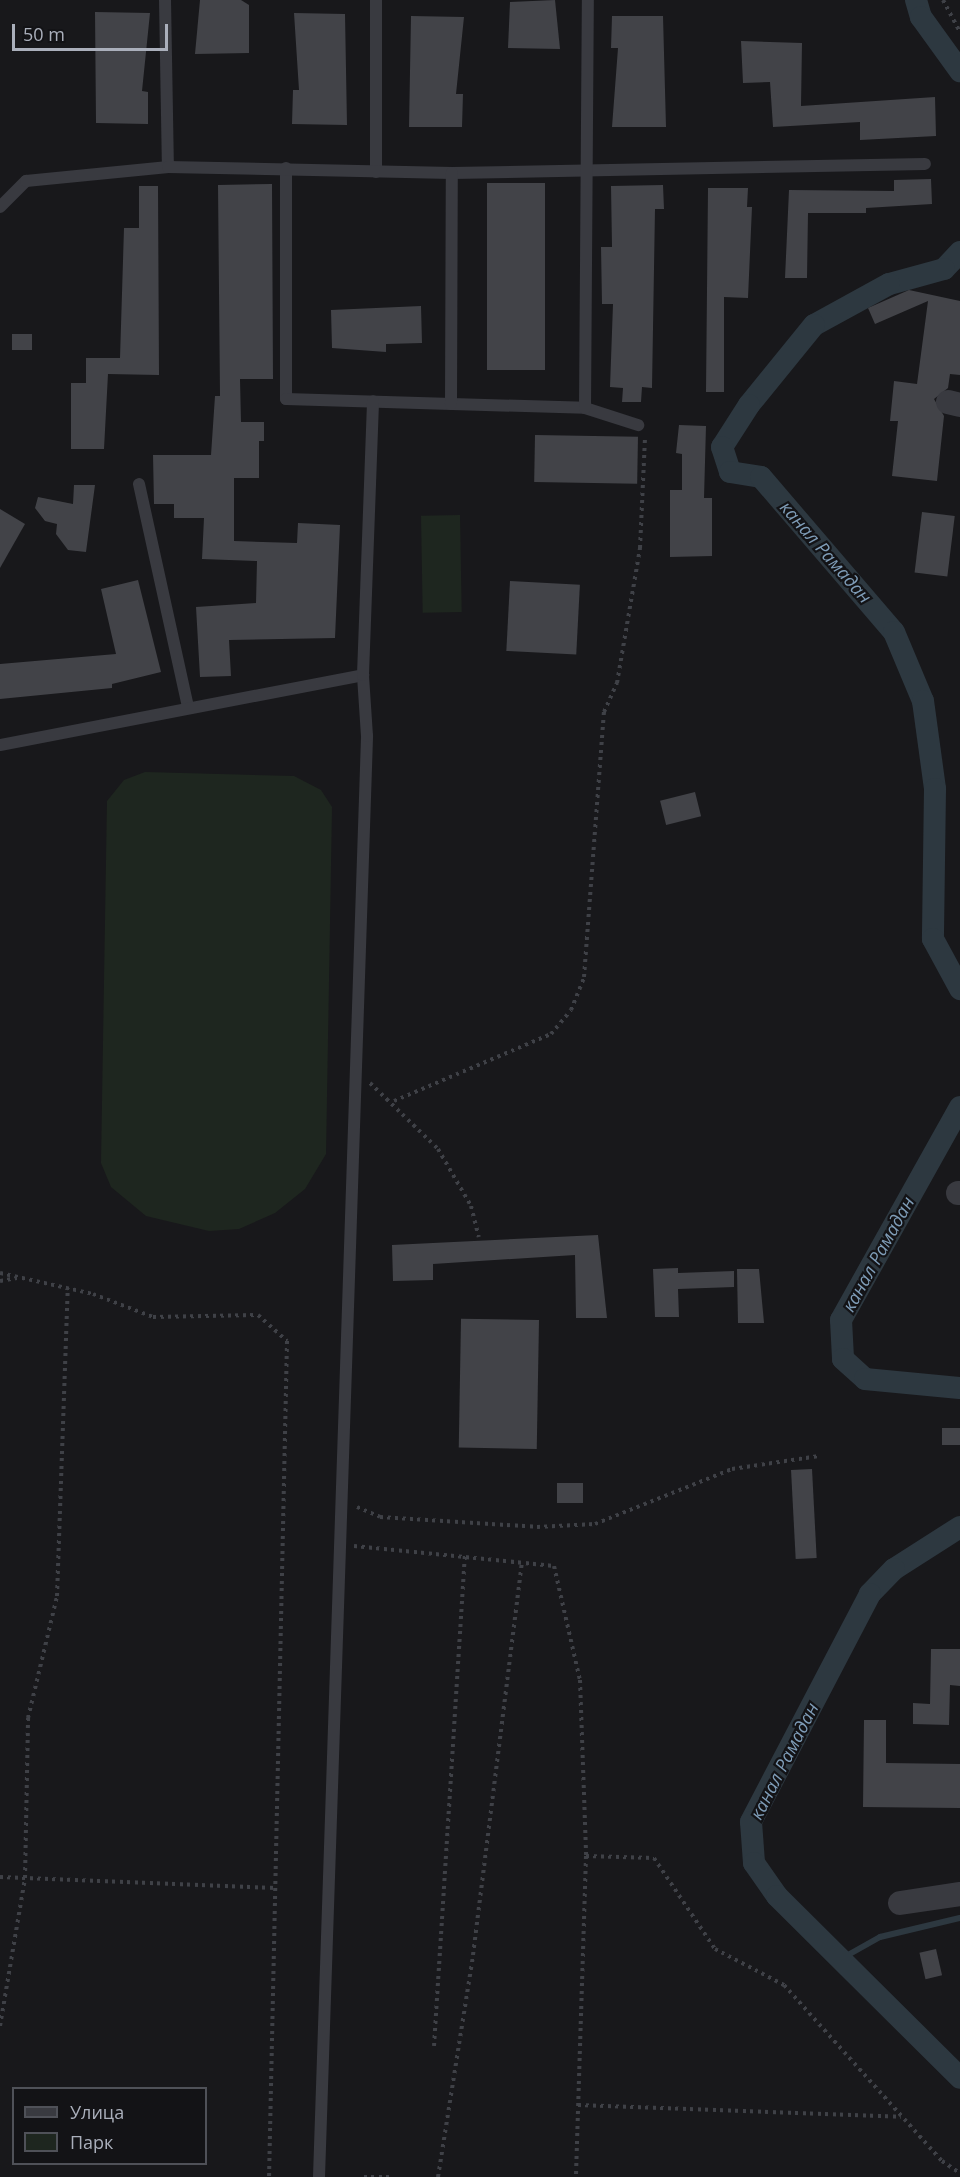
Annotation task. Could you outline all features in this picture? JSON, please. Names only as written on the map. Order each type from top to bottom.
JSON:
[{"type":"street","points":[[900,1903],[960,1894]]},
{"type":"lane","points":[[165,0],[168,167]]},
{"type":"lane","points":[[376,0],[376,172]]},
{"type":"lane","points":[[585,408],[590,266],[586,170],[588,0]]},
{"type":"lane","points":[[0,207],[26,181],[168,167],[452,173],[925,164]]},
{"type":"lane","points":[[286,168],[286,399],[585,408],[638,425]]},
{"type":"lane","points":[[451,404],[452,173]]},
{"type":"lane","points":[[319,2177],[367,736],[363,675],[373,401]]},
{"type":"lane","points":[[139,484],[188,706]]},
{"type":"lane","points":[[0,746],[188,706],[363,675]]},
{"type":"path","points":[[943,0],[960,32]]},
{"type":"path","points":[[394,1101],[551,1034],[571,1010],[584,977],[604,712],[617,683],[640,548],[646,450],[638,425]]},
{"type":"path","points":[[355,1071],[394,1101],[438,1149],[471,1206],[479,1237]]},
{"type":"path","points":[[0,1273],[68,1288],[153,1317],[258,1315],[287,1341],[278,1888],[269,2177]]},
{"type":"path","points":[[0,1281],[19,1278]]},
{"type":"path","points":[[0,2026],[25,1878],[28,1718],[57,1596],[68,1288]]},
{"type":"path","points":[[343,1484],[355,1505],[380,1517],[537,1527],[595,1524],[732,1469],[819,1456]]},
{"type":"path","points":[[340,1545],[465,1554],[554,1566],[580,1680],[586,1856],[576,2177]]},
{"type":"path","points":[[434,2046],[465,1554]]},
{"type":"path","points":[[438,2177],[473,1955],[522,1562]]},
{"type":"path","points":[[586,1856],[654,1858],[715,1949],[784,1985],[902,2117],[960,2173]]},
{"type":"path","points":[[0,1877],[278,1888]]},
{"type":"path","points":[[578,2105],[902,2117]]},
{"type":"path","points":[[364,2177],[393,2177]]},
{"type":"green space","points":[[460,515],[462,612],[423,613],[421,516]]},
{"type":"green space","points":[[145,772],[294,776],[321,790],[332,807],[326,1154],[305,1189],[275,1213],[239,1229],[209,1231],[146,1216],[111,1187],[101,1163],[107,801],[124,780]]},
{"type":"building","points":[[200,0],[241,0],[249,5],[249,53],[195,54]]},
{"type":"building","points":[[555,0],[560,49],[508,48],[510,2]]},
{"type":"building","points":[[95,12],[150,13],[142,91],[148,92],[148,124],[96,123]]},
{"type":"building","points":[[294,13],[345,14],[347,125],[292,124],[293,90],[299,90]]},
{"type":"building","points":[[411,16],[464,17],[456,94],[463,94],[462,127],[409,127]]},
{"type":"building","points":[[612,16],[663,16],[666,127],[612,127],[618,48],[611,48]]},
{"type":"building","points":[[741,41],[802,43],[801,106],[935,97],[936,136],[860,140],[860,122],[773,127],[770,82],[743,83]]},
{"type":"building","points":[[931,179],[932,204],[866,208],[866,213],[808,213],[807,278],[785,278],[789,190],[894,191],[894,180]]},
{"type":"building","points":[[487,183],[545,183],[545,370],[487,370]]},
{"type":"building","points":[[272,184],[273,379],[240,379],[241,422],[264,422],[264,441],[259,441],[259,478],[234,478],[234,541],[297,543],[298,523],[340,525],[335,638],[229,640],[231,676],[200,677],[196,607],[256,603],[257,561],[202,559],[204,518],[174,518],[174,504],[154,504],[153,455],[211,455],[215,396],[220,396],[218,185]]},
{"type":"building","points":[[663,185],[664,209],[655,209],[652,388],[642,387],[641,402],[622,402],[623,388],[610,387],[613,304],[602,304],[601,247],[612,247],[611,186]]},
{"type":"building","points":[[139,186],[158,186],[159,375],[108,374],[104,449],[71,449],[71,383],[86,383],[86,358],[120,358],[124,228],[139,228]]},
{"type":"building","points":[[708,188],[748,188],[747,207],[752,207],[748,298],[724,297],[724,392],[706,392]]},
{"type":"building","points":[[909,290],[960,301],[960,375],[950,374],[948,388],[934,399],[944,416],[937,481],[892,476],[898,421],[890,421],[894,381],[917,384],[928,301],[875,324],[868,308]]},
{"type":"building","points":[[421,306],[422,343],[386,344],[386,352],[332,348],[331,310]]},
{"type":"building","points":[[12,334],[32,334],[32,350],[12,350]]},
{"type":"building","points":[[679,425],[706,426],[704,498],[712,498],[712,556],[670,557],[670,490],[682,490],[682,454],[676,453]]},
{"type":"building","points":[[535,435],[638,437],[637,484],[534,482]]},
{"type":"building","points":[[74,485],[95,485],[86,552],[68,550],[56,534],[57,524],[45,521],[35,508],[38,497],[73,504]]},
{"type":"building","points":[[0,509],[25,524],[0,568]]},
{"type":"building","points":[[922,512],[955,516],[947,577],[915,573]]},
{"type":"building","points":[[138,580],[161,672],[112,684],[112,688],[0,699],[0,664],[116,654],[101,589]]},
{"type":"building","points":[[510,581],[580,585],[576,655],[506,651]]},
{"type":"building","points":[[695,792],[701,816],[666,825],[660,801]]},
{"type":"building","points":[[598,1235],[607,1318],[576,1318],[575,1255],[433,1264],[433,1280],[393,1281],[392,1245]]},
{"type":"building","points":[[678,1268],[678,1273],[734,1271],[734,1287],[678,1289],[679,1317],[655,1317],[653,1269]]},
{"type":"building","points":[[737,1269],[759,1269],[764,1323],[738,1323]]},
{"type":"building","points":[[461,1319],[539,1320],[537,1449],[459,1448]]},
{"type":"building","points":[[942,1428],[960,1428],[960,1445],[942,1445]]},
{"type":"building","points":[[812,1469],[817,1558],[796,1559],[791,1470]]},
{"type":"building","points":[[557,1483],[583,1483],[583,1503],[557,1503]]},
{"type":"building","points":[[931,1649],[960,1649],[960,1686],[950,1685],[949,1725],[913,1724],[913,1703],[930,1704]]},
{"type":"building","points":[[864,1720],[886,1720],[886,1763],[960,1764],[960,1808],[863,1807]]},
{"type":"building","points":[[936,1949],[942,1975],[926,1979],[919,1953]]},
{"type":"waterway","name":"канал Рамадан","points":[[916,0],[921,17],[960,71]]},
{"type":"waterway","name":"канал Рамадан","points":[[960,252],[944,269],[889,284],[814,325],[749,405],[722,447],[730,472],[761,477],[894,632],[923,701],[935,789],[933,939],[960,989]]},
{"type":"waterway","name":"канал Рамадан","points":[[960,1107],[841,1320],[843,1359],[865,1379],[960,1388]]},
{"type":"waterway","name":"канал Рамадан","points":[[960,1527],[894,1569],[870,1594],[751,1822],[754,1863],[777,1896],[960,2078]]},
{"type":"waterway","points":[[839,1960],[880,1937],[960,1918]]}]
